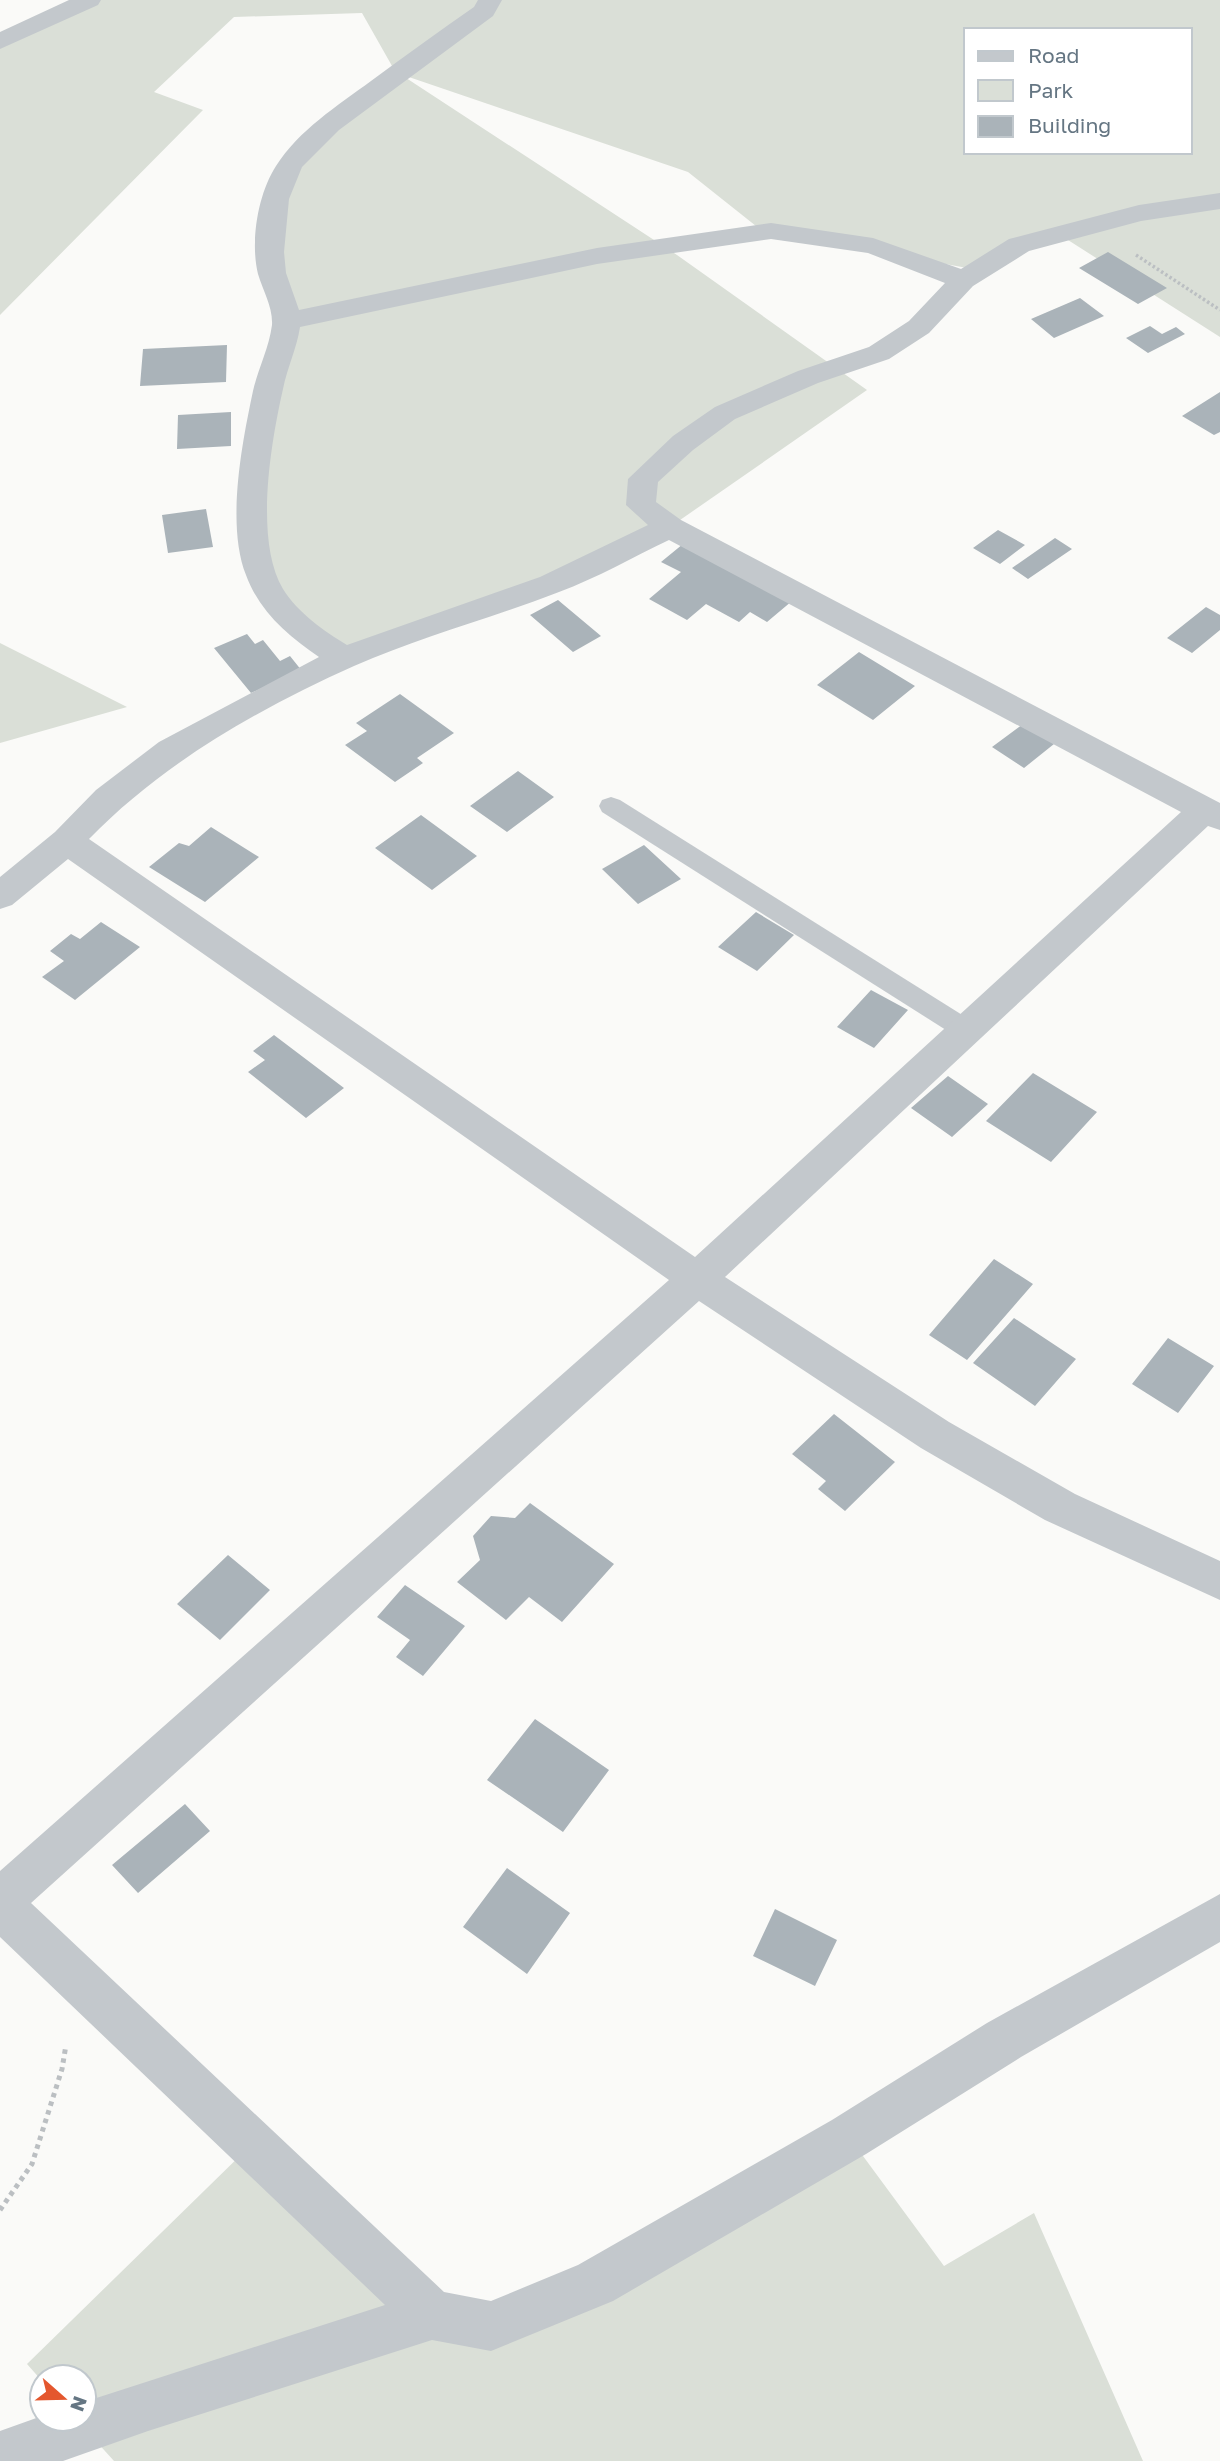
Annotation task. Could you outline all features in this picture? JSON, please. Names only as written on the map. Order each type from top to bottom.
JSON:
[{"type":"street","points":[[0,41],[89,0]]},
{"type":"street","points":[[344,658],[309,636],[282,610],[260,573],[254,528],[257,450],[268,388],[286,321],[271,268],[273,220],[281,180],[293,162],[326,126],[420,54],[484,11],[489,0]]},
{"type":"street","points":[[432,2315],[0,1903],[697,1279],[966,1030],[1212,814],[670,527],[640,505],[643,480],[658,463],[725,413],[808,377],[879,353],[919,327],[964,280],[1018,245],[1139,213],[1220,201]]},
{"type":"street","points":[[286,321],[597,256],[771,231],[873,246],[964,280]]},
{"type":"street","points":[[0,896],[67,841],[108,799],[172,750],[344,658],[551,584],[670,527]]},
{"type":"street","points":[[67,841],[697,1279],[958,1448],[1060,1507],[1220,1581]]},
{"type":"street","points":[[0,2456],[148,2405],[432,2315],[491,2326],[595,2283],[849,2137],[1004,2040],[1220,1917]]},
{"type":"lane","points":[[611,806],[966,1030]]},
{"type":"path","points":[[1093,224],[1108,238],[1220,310]]},
{"type":"path","points":[[0,2210],[32,2164],[62,2069],[70,2011],[56,1958]]},
{"type":"green space","points":[[89,0],[1220,0],[1220,337],[1057,233],[978,270],[761,230],[688,172],[400,74],[677,255],[867,390],[670,527],[344,658],[260,573],[281,180],[396,73],[362,13],[234,17],[154,92],[203,110],[0,315],[0,41]]},
{"type":"green space","points":[[0,643],[127,707],[0,743]]},
{"type":"green space","points":[[849,2137],[944,2266],[1034,2213],[1143,2461],[114,2461],[89,2433],[98,2433],[98,2363],[28,2363],[251,2145],[432,2315],[491,2326]]},
{"type":"building","points":[[1108,252],[1167,288],[1138,304],[1079,268]]},
{"type":"building","points":[[1080,298],[1104,316],[1054,338],[1031,319]]},
{"type":"building","points":[[1150,326],[1162,334],[1176,327],[1185,334],[1148,353],[1126,338]]},
{"type":"building","points":[[227,345],[226,382],[140,386],[143,349]]},
{"type":"building","points":[[1220,392],[1220,432],[1214,435],[1182,416]]},
{"type":"building","points":[[231,412],[231,446],[177,449],[178,415]]},
{"type":"building","points":[[206,509],[213,547],[168,553],[162,515]]},
{"type":"building","points":[[998,530],[1025,545],[1000,564],[973,548]]},
{"type":"building","points":[[1055,538],[1072,549],[1028,579],[1012,568]]},
{"type":"building","points":[[683,544],[792,601],[767,622],[750,612],[739,622],[706,604],[687,620],[649,599],[681,572],[661,562]]},
{"type":"building","points":[[558,600],[601,636],[573,652],[530,615]]},
{"type":"building","points":[[1206,607],[1220,615],[1220,630],[1192,653],[1167,638]]},
{"type":"building","points":[[247,634],[255,644],[263,640],[280,661],[290,656],[302,671],[251,693],[214,648]]},
{"type":"building","points":[[859,652],[915,686],[873,720],[817,685]]},
{"type":"building","points":[[400,694],[454,733],[417,758],[423,763],[395,782],[345,745],[367,731],[356,723]]},
{"type":"building","points":[[1023,724],[1054,744],[1024,768],[992,747]]},
{"type":"building","points":[[518,771],[554,797],[507,832],[470,806]]},
{"type":"building","points":[[421,815],[477,856],[432,890],[375,848]]},
{"type":"building","points":[[211,827],[259,857],[205,902],[149,867],[179,843],[189,846]]},
{"type":"building","points":[[644,845],[681,879],[638,904],[602,869]]},
{"type":"building","points":[[756,912],[794,935],[757,971],[718,947]]},
{"type":"building","points":[[101,922],[140,947],[75,1000],[42,977],[64,961],[50,951],[71,934],[80,939]]},
{"type":"building","points":[[871,990],[908,1010],[874,1048],[837,1027]]},
{"type":"building","points":[[274,1035],[344,1088],[306,1118],[248,1072],[265,1060],[253,1051]]},
{"type":"building","points":[[1033,1073],[1097,1112],[1051,1162],[986,1121]]},
{"type":"building","points":[[948,1076],[988,1104],[952,1137],[911,1108]]},
{"type":"building","points":[[994,1259],[1033,1284],[967,1360],[929,1335]]},
{"type":"building","points":[[1014,1318],[1076,1359],[1035,1406],[973,1363]]},
{"type":"building","points":[[1168,1338],[1214,1366],[1178,1413],[1132,1384]]},
{"type":"building","points":[[834,1414],[895,1462],[845,1511],[818,1489],[826,1481],[792,1454]]},
{"type":"building","points":[[530,1503],[614,1564],[562,1622],[529,1597],[506,1620],[457,1582],[480,1560],[473,1536],[491,1516],[515,1518]]},
{"type":"building","points":[[228,1555],[270,1590],[220,1640],[177,1604]]},
{"type":"building","points":[[405,1585],[465,1626],[423,1676],[396,1657],[410,1640],[377,1617]]},
{"type":"building","points":[[535,1719],[609,1770],[563,1832],[487,1780]]},
{"type":"building","points":[[185,1804],[210,1831],[138,1893],[112,1865]]},
{"type":"building","points":[[507,1868],[570,1913],[527,1974],[463,1927]]},
{"type":"building","points":[[775,1909],[837,1940],[815,1986],[753,1956]]}]
